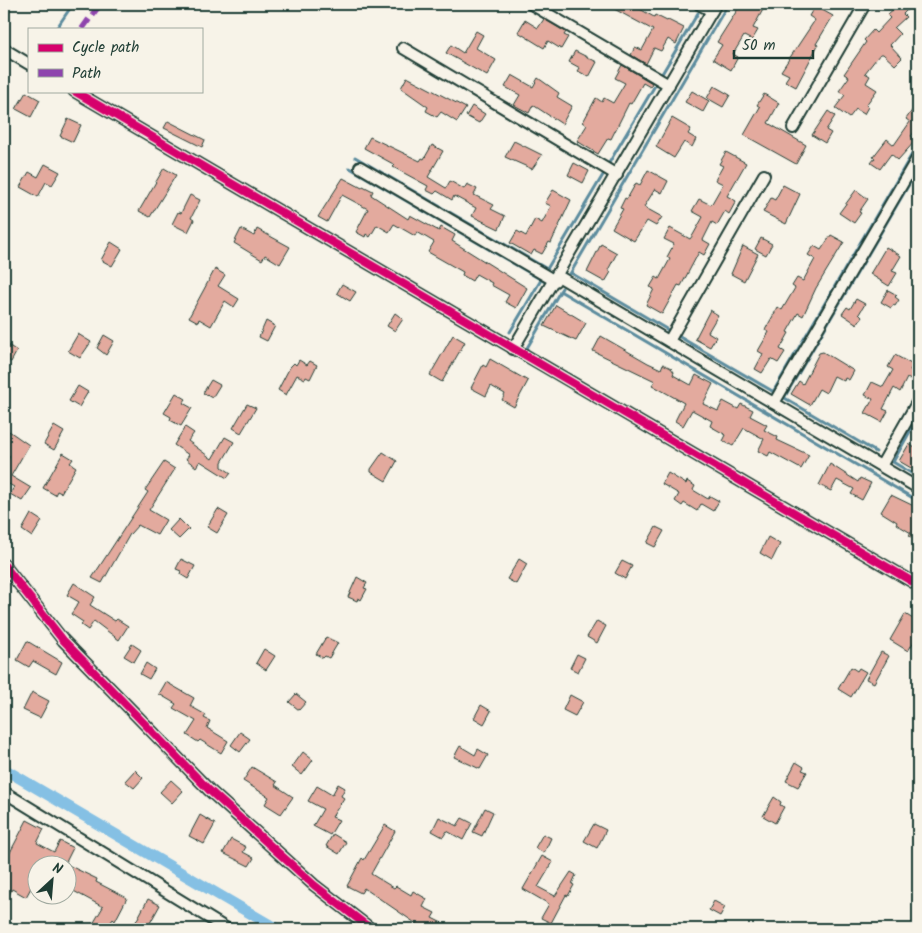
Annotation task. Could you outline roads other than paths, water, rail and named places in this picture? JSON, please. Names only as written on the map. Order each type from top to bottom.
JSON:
[{"type":"street","points":[[531,4],[669,85]]},
{"type":"street","points":[[513,349],[557,279],[714,8],[699,4]]},
{"type":"street","points":[[793,128],[865,4]]},
{"type":"street","points":[[403,48],[617,175]]},
{"type":"street","points":[[4,49],[28,63]]},
{"type":"street","points":[[76,92],[918,585]]},
{"type":"street","points":[[774,403],[918,157]]},
{"type":"street","points":[[360,166],[669,341],[918,488]]},
{"type":"street","points":[[669,341],[764,175]]},
{"type":"street","points":[[881,466],[918,401]]},
{"type":"street","points":[[4,565],[63,640],[209,790],[314,885],[371,929]]},
{"type":"street","points":[[4,792],[227,929]]},
{"type":"waterway","points":[[57,28],[73,4]]},
{"type":"waterway","points":[[570,274],[728,4]]},
{"type":"waterway","points":[[609,163],[698,13]]},
{"type":"waterway","points":[[773,392],[918,144]]},
{"type":"waterway","points":[[355,157],[547,269]]},
{"type":"waterway","points":[[350,168],[545,282]]},
{"type":"waterway","points":[[784,398],[918,169]]},
{"type":"waterway","points":[[547,269],[603,175]]},
{"type":"waterway","points":[[571,273],[668,330]]},
{"type":"waterway","points":[[510,332],[541,280]]},
{"type":"waterway","points":[[527,348],[562,288]]},
{"type":"waterway","points":[[560,291],[918,501]]},
{"type":"waterway","points":[[678,336],[774,392]]},
{"type":"waterway","points":[[783,397],[876,452]]},
{"type":"waterway","points":[[918,417],[893,462],[918,477]]},
{"type":"waterway","points":[[4,769],[277,929]]}]
